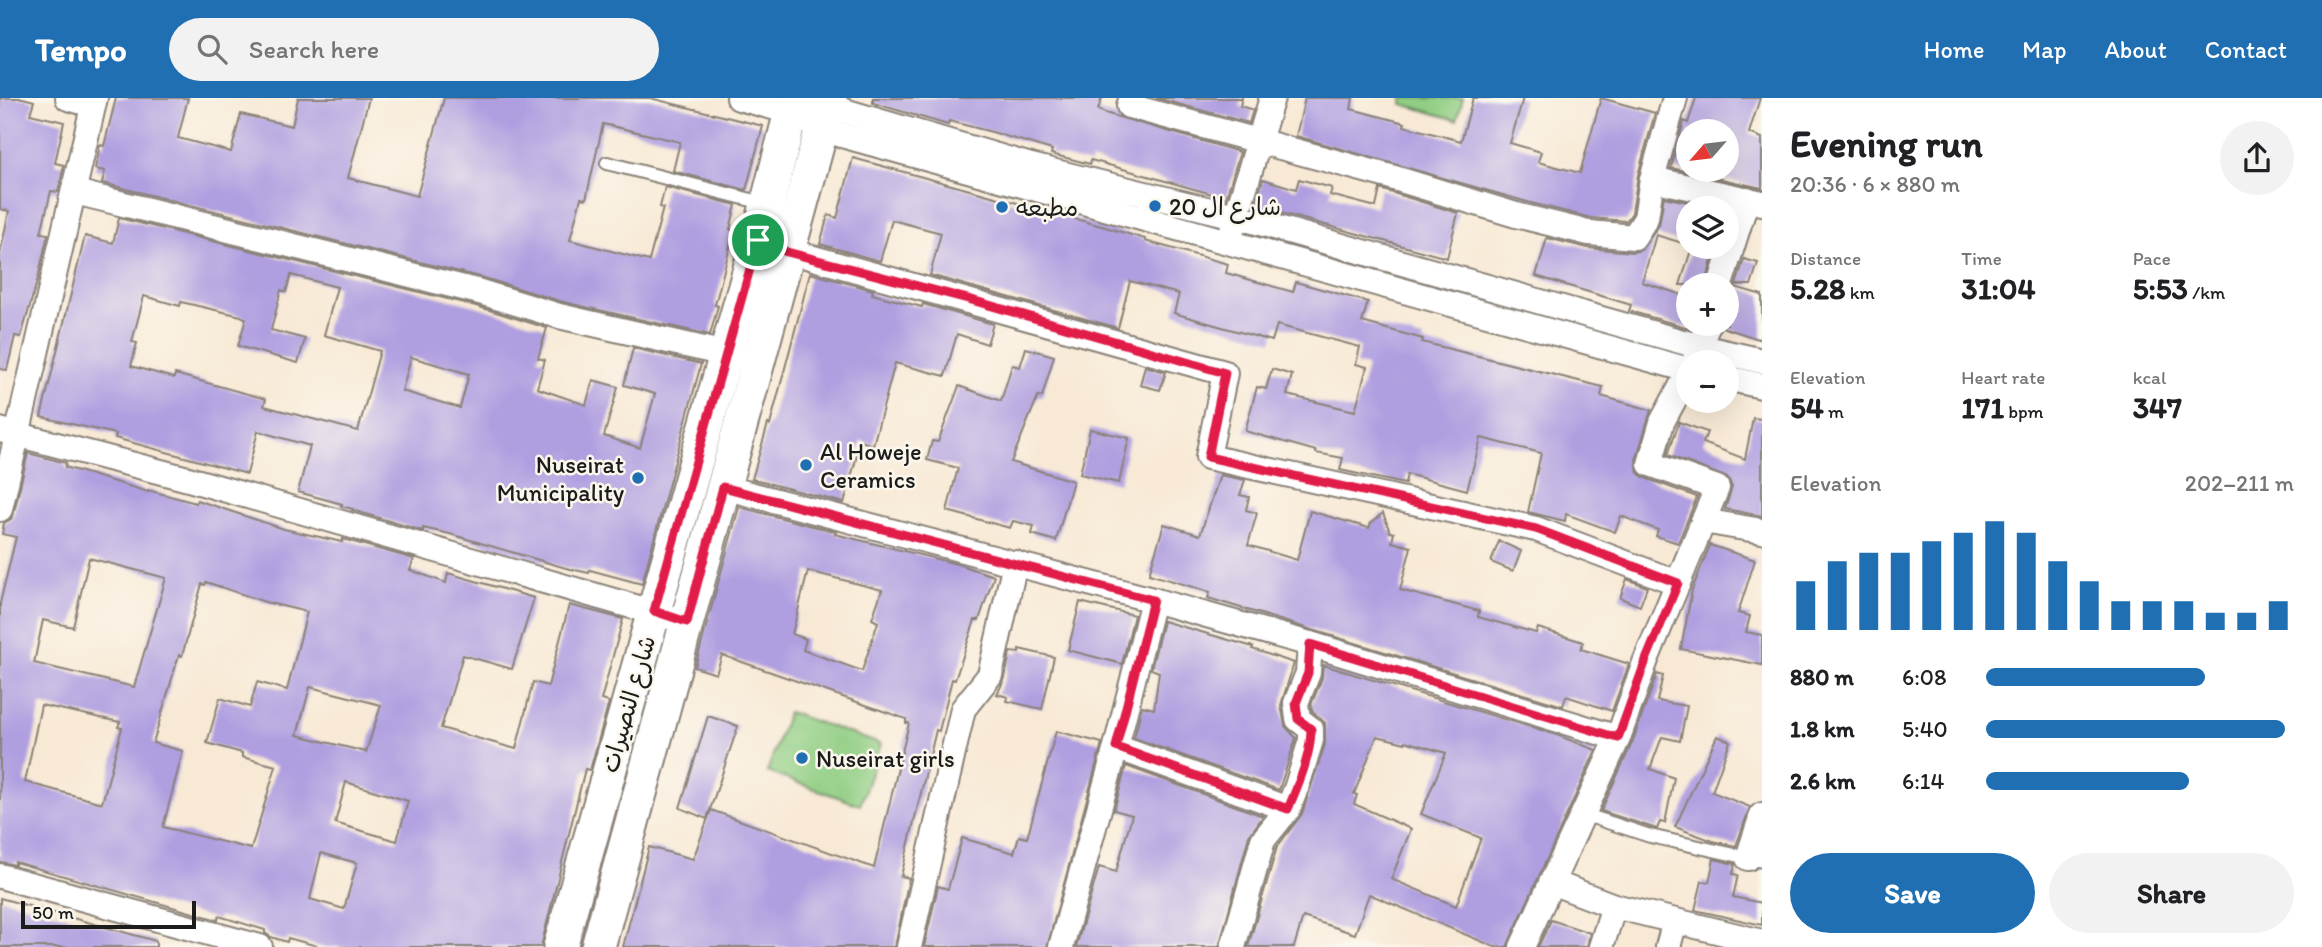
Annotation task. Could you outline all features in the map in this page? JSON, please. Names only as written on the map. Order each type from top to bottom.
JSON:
[{"type":"main road","name":"شارع النصيرات","points":[[598,947],[757,363],[772,246],[767,204],[813,109]]},
{"type":"main road","name":"شارع النصيرات","points":[[560,947],[726,352],[772,246],[813,109]]},
{"type":"street","points":[[0,509],[9,432],[75,192],[94,102],[68,98]]},
{"type":"street","points":[[739,98],[813,109],[1236,216],[1762,361]]},
{"type":"street","points":[[1132,98],[1129,106],[1391,177],[1516,215],[1589,233],[1634,237],[1646,218],[1652,179],[1675,98]]},
{"type":"street","points":[[1230,241],[1272,98]]},
{"type":"street","points":[[813,109],[1230,241],[1676,367]]},
{"type":"street","points":[[1652,179],[1754,201],[1725,273]]},
{"type":"street","points":[[75,192],[480,292],[559,316],[726,352],[757,363]]},
{"type":"street","points":[[772,246],[1225,373],[1208,457],[1536,529],[1678,583]]},
{"type":"street","points":[[1739,381],[1762,386]]},
{"type":"street","points":[[1522,947],[1618,738],[1646,660],[1717,488],[1650,464],[1662,422],[1676,396]]},
{"type":"street","points":[[9,432],[192,480],[687,622]]},
{"type":"street","points":[[723,487],[1310,644],[1618,738]]},
{"type":"street","points":[[1703,521],[1762,531]]},
{"type":"street","points":[[909,947],[963,709],[990,675],[1015,563]]},
{"type":"street","points":[[1061,947],[1153,600]]},
{"type":"street","points":[[1233,947],[1263,840],[1288,809],[1311,740],[1311,729],[1298,719],[1296,703],[1308,673],[1310,644]]},
{"type":"street","points":[[1116,747],[1288,809]]},
{"type":"street","points":[[1755,860],[1762,815]]},
{"type":"street","points":[[0,876],[261,947]]},
{"type":"street","points":[[1551,883],[1614,906],[1762,942]]},
{"type":"street","points":[[1601,947],[1614,906]]},
{"type":"street","points":[[1668,947],[1675,921]]},
{"type":"lane","points":[[607,163],[767,204]]},
{"type":"lane","points":[[1583,814],[1650,836],[1755,860]]},
{"type":"green space","points":[[1403,98],[1463,98],[1457,120],[1402,104]]},
{"type":"green space","points":[[788,712],[881,744],[860,805],[767,772]]},
{"type":"building","points":[[0,98],[34,101],[30,114],[64,122],[55,163],[64,165],[58,192],[51,191],[41,233],[48,234],[39,274],[21,337],[15,336],[7,370],[0,369],[0,254],[9,211],[0,209]]},
{"type":"building","points":[[116,98],[188,98],[178,138],[231,152],[241,114],[292,126],[298,98],[369,98],[348,178],[417,196],[444,98],[650,98],[763,126],[746,190],[673,171],[680,142],[603,124],[586,199],[581,198],[570,240],[649,261],[663,208],[660,207],[665,187],[736,205],[730,229],[734,231],[710,335],[563,302],[484,278],[102,183],[105,171],[95,169],[100,145],[104,146]]},
{"type":"building","points":[[873,98],[1102,98],[1098,110],[1105,113],[1240,152],[1226,198],[1091,160],[1090,164],[1051,154],[1052,150],[992,132],[949,121],[948,125],[873,103]]},
{"type":"building","points":[[1156,98],[1242,98],[1240,106],[1253,110],[1249,123]]},
{"type":"building","points":[[1305,98],[1353,98],[1351,109],[1461,141],[1473,98],[1523,98],[1510,143],[1541,152],[1538,162],[1580,173],[1601,98],[1655,113],[1638,175],[1632,213],[1626,221],[1591,218],[1531,203],[1296,136]]},
{"type":"building","points":[[1696,98],[1760,98],[1749,133],[1762,138],[1762,188],[1735,182],[1740,182],[1740,119],[1689,119]]},
{"type":"building","points":[[1676,150],[1676,169],[1671,168]]},
{"type":"building","points":[[853,158],[1105,227],[1228,264],[1226,273],[1293,292],[1296,282],[1368,302],[1362,322],[1423,339],[1422,342],[1603,387],[1601,396],[1651,410],[1636,460],[1638,473],[1697,497],[1678,543],[1656,536],[1658,530],[1621,516],[1615,532],[1566,514],[1565,521],[1528,512],[1541,453],[1481,438],[1467,490],[1407,474],[1405,484],[1340,470],[1343,458],[1316,453],[1245,431],[1257,387],[1266,389],[1272,369],[1292,375],[1287,395],[1355,411],[1367,367],[1356,364],[1360,347],[1277,325],[1272,341],[1215,325],[1174,313],[1179,294],[1130,281],[1118,328],[930,275],[941,233],[892,220],[880,261],[820,244],[828,215],[837,218]]},
{"type":"building","points":[[1263,179],[1296,189],[1299,179],[1332,188],[1330,195],[1376,207],[1380,189],[1458,213],[1447,258],[1255,206]]},
{"type":"building","points":[[1664,197],[1676,200],[1676,241],[1656,235],[1642,282],[1676,293],[1676,324],[1629,311],[1631,305],[1536,276],[1547,238],[1588,248],[1633,252],[1641,250],[1659,225]]},
{"type":"building","points":[[119,218],[476,306],[547,328],[538,358],[545,360],[537,388],[586,405],[593,380],[618,387],[604,436],[640,448],[655,394],[624,385],[633,348],[701,364],[642,584],[590,570],[589,573],[566,568],[450,534],[423,528],[423,531],[298,492],[310,446],[258,431],[247,474],[115,438],[116,434],[41,417],[85,236],[113,243]],"holes":[[[291,275],[337,287],[324,335],[380,351],[358,431],[264,406],[266,399],[175,374],[174,378],[131,366],[137,343],[132,342],[144,296],[180,306],[181,302],[241,316],[246,319],[238,346],[298,363],[305,339],[271,330],[281,290],[286,292]],[[411,357],[469,374],[460,408],[402,391]]]},
{"type":"building","points":[[1688,259],[1712,259],[1709,273],[1684,273]]},
{"type":"building","points":[[1744,259],[1758,263],[1751,285],[1739,285]]},
{"type":"building","points":[[810,273],[873,290],[872,294],[922,307],[923,304],[993,324],[987,344],[957,334],[945,376],[895,363],[873,445],[861,441],[844,503],[752,479],[768,424],[770,425]]},
{"type":"building","points":[[1739,288],[1762,295],[1762,340],[1739,333]]},
{"type":"building","points":[[1026,348],[1054,356],[1042,397],[1038,396],[1011,462],[1073,481],[1056,541],[1032,534],[1034,526],[1013,521],[1010,528],[947,511],[958,468],[927,460],[932,441],[938,442],[959,386],[1001,401],[1012,365],[1020,367]]},
{"type":"building","points":[[1145,366],[1166,372],[1160,390],[1140,385]]},
{"type":"building","points":[[1753,418],[1762,419],[1762,516],[1725,509],[1732,487],[1728,478],[1668,455],[1679,422],[1707,432],[1703,443],[1745,459]]},
{"type":"building","points":[[1090,429],[1129,438],[1119,483],[1080,474]]},
{"type":"building","points":[[28,453],[66,463],[65,467],[148,492],[196,503],[197,500],[284,529],[342,542],[343,539],[414,559],[410,570],[446,583],[448,573],[534,598],[512,669],[463,655],[441,728],[516,749],[533,682],[548,686],[569,605],[623,619],[601,700],[609,702],[590,770],[585,769],[541,947],[321,947],[288,938],[287,942],[271,937],[265,930],[219,916],[218,920],[15,862],[15,865],[0,862],[0,603],[16,537],[2,534],[4,523],[11,519]],"holes":[[[89,558],[166,578],[134,687],[34,663],[43,620],[73,627]],[[206,582],[265,602],[307,612],[287,690],[257,682],[250,707],[220,698],[207,743],[242,753],[242,757],[276,766],[251,849],[163,827],[183,751],[153,743],[202,584],[205,585]],[[310,687],[381,705],[366,752],[297,735]],[[41,705],[120,722],[118,727],[122,728],[102,803],[25,782]],[[346,782],[408,801],[397,841],[335,823]],[[321,853],[357,863],[344,909],[310,899]]]},
{"type":"building","points":[[1220,475],[1245,480],[1240,495],[1249,497],[1246,510],[1257,513],[1248,545],[1297,560],[1310,511],[1369,528],[1383,513],[1390,532],[1394,533],[1392,542],[1411,547],[1400,590],[1479,611],[1478,617],[1536,633],[1538,628],[1583,642],[1581,649],[1629,664],[1612,711],[1566,696],[1563,706],[1208,598],[1210,592],[1149,574],[1164,524],[1200,535]]},
{"type":"building","points":[[739,507],[994,576],[979,620],[975,620],[955,680],[952,679],[939,731],[936,730],[901,876],[909,878],[895,947],[623,947],[649,847],[693,859],[711,810],[874,868],[909,723],[906,723],[906,719],[722,655],[716,674],[695,667]],"holes":[[[808,571],[882,590],[872,619],[878,622],[862,671],[803,650],[806,639],[792,634]]]},
{"type":"building","points":[[1499,541],[1521,551],[1513,571],[1491,562]]},
{"type":"building","points":[[1710,545],[1755,560],[1738,613],[1750,616],[1746,632],[1762,635],[1762,665],[1681,649],[1692,590]]},
{"type":"building","points":[[1627,579],[1647,587],[1640,606],[1620,598]]},
{"type":"building","points":[[1080,602],[1134,615],[1122,664],[1068,650]]},
{"type":"building","points":[[1163,621],[1253,647],[1252,649],[1294,663],[1281,705],[1285,726],[1296,738],[1279,790],[1134,738],[1142,706],[1154,709],[1159,672],[1151,669]]},
{"type":"building","points":[[1019,649],[1054,657],[1042,709],[1007,701],[1008,697],[997,694],[1005,678],[1010,652],[1019,653]]},
{"type":"building","points":[[1323,665],[1554,734],[1596,750],[1507,947],[1495,947],[1369,894],[1355,934],[1303,917],[1294,947],[1248,947],[1277,847],[1302,814],[1325,744],[1325,723],[1312,711],[1311,705],[1322,678]],"holes":[[[1377,736],[1446,753],[1421,814],[1481,838],[1456,906],[1391,879],[1411,829],[1354,804],[1357,795],[1354,794]]]},
{"type":"building","points":[[1657,674],[1663,676],[1657,701],[1687,706],[1680,741],[1662,737],[1650,769],[1674,778],[1665,823],[1660,822],[1657,829],[1601,811],[1632,743]]},
{"type":"building","points":[[708,716],[738,726],[707,819],[680,808]]},
{"type":"building","points":[[1056,731],[1102,743],[1047,947],[924,947],[938,886],[948,889],[962,838],[1014,853],[1019,836],[1027,838]]},
{"type":"building","points":[[1717,736],[1730,741],[1712,792],[1750,807],[1736,846],[1675,827]]},
{"type":"building","points":[[1126,766],[1263,816],[1249,836],[1219,947],[1076,947],[1099,867],[1116,872],[1132,815],[1114,810]]},
{"type":"building","points":[[1714,859],[1735,864],[1733,874],[1738,875],[1733,897],[1762,903],[1762,925],[1695,910],[1702,881],[1709,882]]},
{"type":"building","points":[[0,898],[156,941],[156,947],[0,947]]},
{"type":"building","points":[[1551,920],[1590,933],[1587,947],[1538,947]]},
{"type":"place","name":"شارع ال 20","points":[[1155,206]]},
{"type":"place","name":"مطبعه","points":[[1002,207]]},
{"type":"place","name":"Al Howeje Ceramics","points":[[806,465]]},
{"type":"place","name":"Nuseirat Municipality","points":[[638,478]]},
{"type":"place","name":"Nuseirat girls","points":[[802,758]]},
{"type":"route","points":[[758,240],[787,252],[968,299],[1225,373],[1208,457],[1536,529],[1678,583],[1618,738],[1310,644],[1308,673],[1296,703],[1298,719],[1311,729],[1311,740],[1288,809],[1116,747],[1153,600],[723,487],[687,622],[654,611],[758,240]]}]
